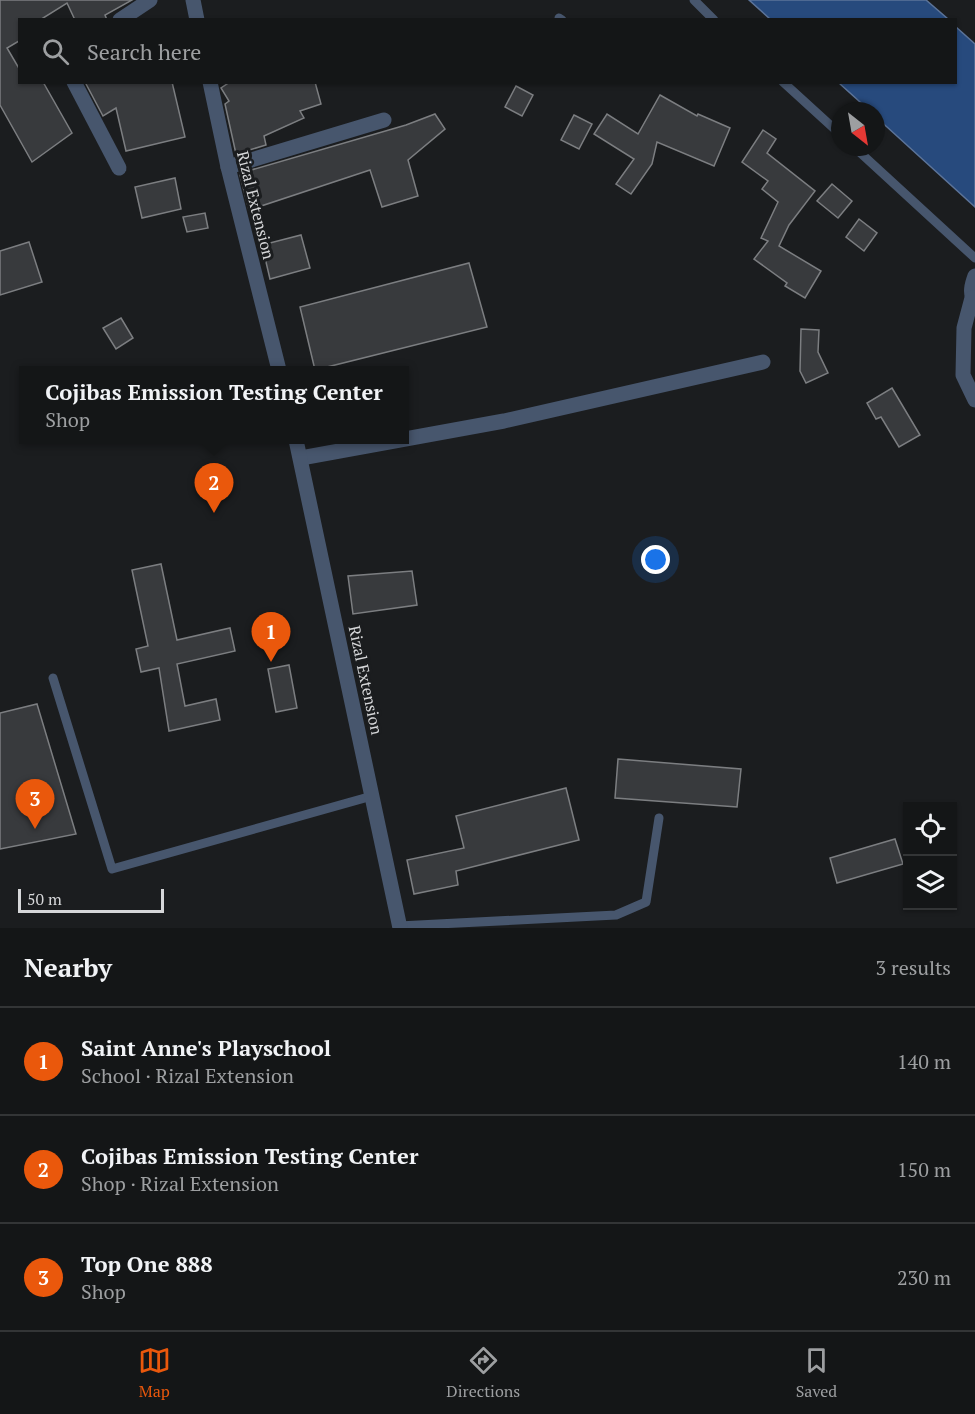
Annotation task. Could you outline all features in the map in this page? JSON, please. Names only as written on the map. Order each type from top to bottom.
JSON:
[{"type":"street","points":[[123,18],[150,0]]},
{"type":"street","points":[[193,0],[197,18]]},
{"type":"street","points":[[75,84],[119,168]]},
{"type":"street","name":"Rizal Extension","points":[[210,84],[228,167],[278,366]]},
{"type":"street","points":[[228,167],[384,120]]},
{"type":"street","points":[[975,276],[971,291],[974,300],[964,328],[963,375],[975,400]]},
{"type":"street","points":[[409,438],[504,421],[763,362]]},
{"type":"street","name":"Rizal Extension","points":[[298,444],[399,927]]},
{"type":"street","points":[[301,458],[378,444]]},
{"type":"lane","points":[[694,0],[712,18]]},
{"type":"lane","points":[[785,84],[831,126]]},
{"type":"lane","points":[[864,156],[975,258]]},
{"type":"lane","points":[[53,678],[112,869],[372,796]]},
{"type":"lane","points":[[399,927],[616,915],[626,911],[646,902],[659,818]]},
{"type":"water","points":[[749,0],[926,0],[947,18],[769,18]]},
{"type":"water","points":[[957,28],[975,44],[975,207],[885,125],[885,102],[860,102],[840,84],[957,84]]},
{"type":"building","points":[[0,0],[132,0],[105,15],[106,18],[74,18],[67,3],[43,18],[18,18],[18,42],[7,48],[18,67],[18,84],[44,84],[72,133],[32,162],[0,105]]},
{"type":"building","points":[[86,84],[172,84],[185,137],[126,151],[116,108],[103,116]]},
{"type":"building","points":[[227,84],[316,84],[321,104],[300,111],[304,118],[264,136],[266,145],[236,154],[225,104],[229,101],[221,88]]},
{"type":"building","points":[[516,86],[533,95],[522,116],[505,107]]},
{"type":"building","points":[[660,95],[697,116],[698,114],[730,128],[714,166],[657,142],[652,164],[631,194],[616,184],[634,159],[594,134],[607,114],[638,134]]},
{"type":"building","points":[[435,114],[445,129],[408,160],[418,196],[382,207],[370,170],[249,210],[241,173],[406,125]]},
{"type":"building","points":[[574,115],[592,124],[579,149],[561,140]]},
{"type":"building","points":[[763,130],[776,139],[767,153],[815,191],[789,225],[779,246],[821,271],[805,298],[785,286],[787,283],[754,259],[768,241],[761,238],[778,202],[762,189],[768,181],[742,162]]},
{"type":"building","points":[[175,178],[181,209],[142,218],[135,187]]},
{"type":"building","points":[[832,184],[852,201],[838,218],[817,201]]},
{"type":"building","points":[[205,213],[208,228],[187,232],[183,217]]},
{"type":"building","points":[[859,219],[877,233],[864,251],[846,237]]},
{"type":"building","points":[[301,235],[310,268],[270,279],[262,245]]},
{"type":"building","points":[[29,242],[42,282],[0,295],[0,251]]},
{"type":"building","points":[[469,263],[487,327],[331,366],[314,366],[300,307]]},
{"type":"building","points":[[121,318],[133,338],[116,349],[103,328]]},
{"type":"building","points":[[801,329],[819,330],[818,352],[828,373],[806,383],[800,371]]},
{"type":"building","points":[[892,388],[920,435],[899,447],[881,417],[876,419],[867,403]]},
{"type":"building","points":[[161,564],[177,640],[230,628],[235,651],[177,664],[185,706],[216,699],[220,720],[169,731],[159,668],[141,672],[136,649],[148,646],[132,570]]},
{"type":"building","points":[[412,571],[417,605],[353,614],[348,576]]},
{"type":"building","points":[[289,665],[297,708],[276,712],[268,669]]},
{"type":"building","points":[[37,704],[76,834],[0,849],[0,713]]},
{"type":"building","points":[[618,759],[741,769],[737,807],[615,798]]},
{"type":"building","points":[[566,788],[579,840],[456,871],[458,885],[414,894],[407,860],[464,848],[456,816]]},
{"type":"building","points":[[895,839],[903,864],[837,883],[830,858]]},
{"type":"place","name":"Cojibas Emission Testing Center","points":[[214,513]]},
{"type":"place","name":"Saint Anne's Playschool","points":[[271,662]]},
{"type":"place","name":"Top One 888","points":[[35,829]]}]
